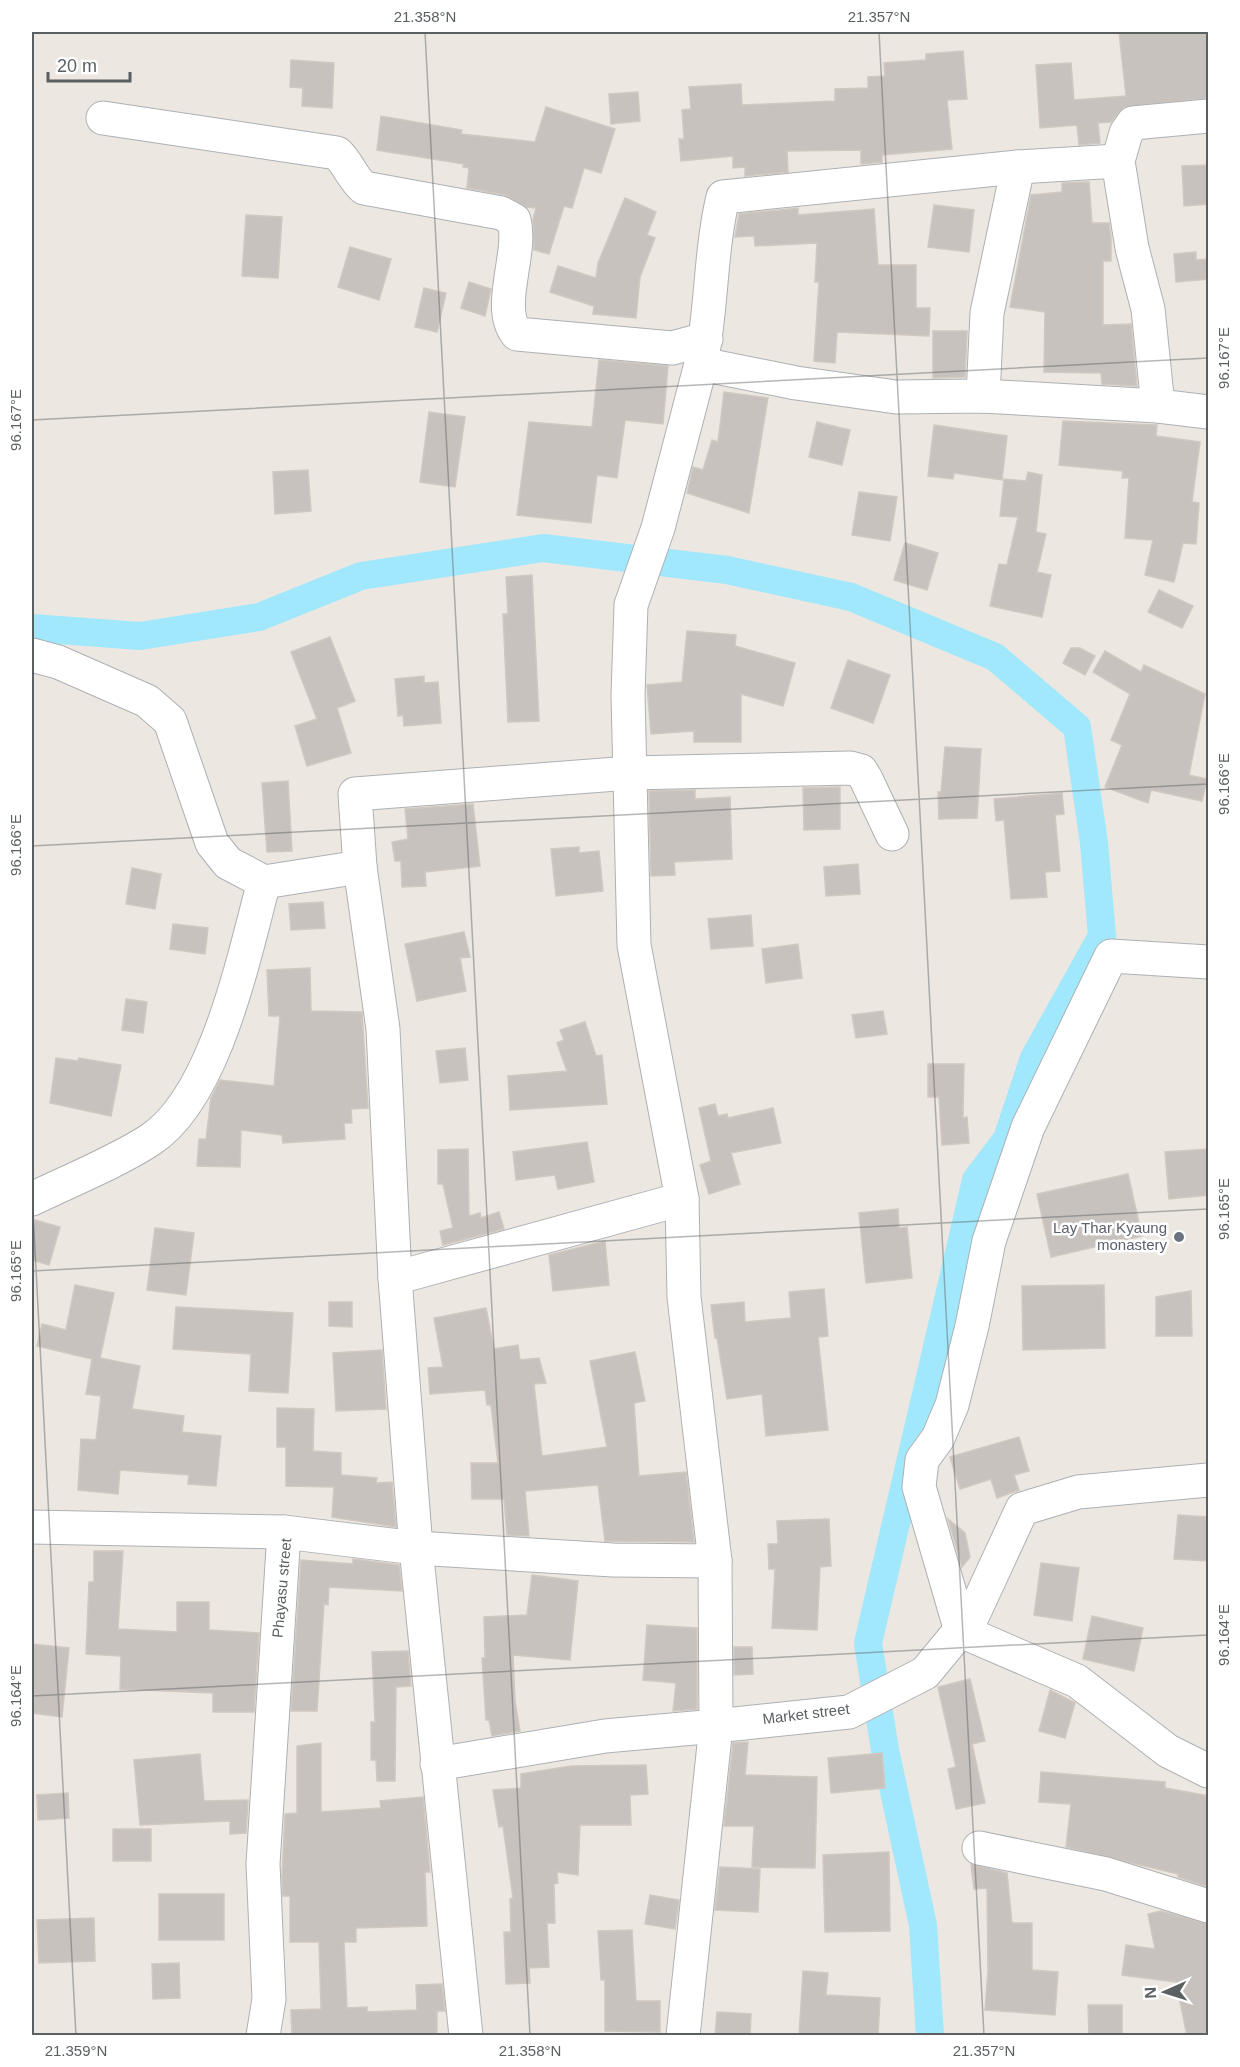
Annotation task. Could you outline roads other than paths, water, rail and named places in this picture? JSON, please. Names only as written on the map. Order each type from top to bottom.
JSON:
[{"type":"street","points":[[1158,406],[1148,309],[1132,248],[1118,161],[1126,133],[1133,123],[1209,116]]},
{"type":"street","points":[[103,118],[337,153],[346,161],[356,181],[364,188],[501,213],[514,220],[517,233],[508,312],[511,326],[518,334],[703,351],[796,383],[896,397],[983,396],[1158,406],[1209,412]]},
{"type":"street","points":[[683,2036],[716,1726],[715,1561],[684,1297],[682,1199],[634,945],[628,695],[631,605],[658,528],[703,351],[714,236],[723,197],[1018,167],[1118,161]]},
{"type":"street","points":[[983,396],[987,312],[1018,167]]},
{"type":"street","points":[[32,655],[58,662],[147,701],[170,721],[212,843],[228,863],[264,882],[360,867]]},
{"type":"street","points":[[466,2036],[416,1548],[395,1278],[383,1029],[360,867],[355,795],[630,773],[850,768],[861,771],[892,834]]},
{"type":"street","points":[[32,1199],[151,1140],[189,1101],[221,1030],[264,882]]},
{"type":"street","points":[[1209,962],[1111,956],[1028,1127],[989,1241],[972,1326],[952,1405],[938,1438],[922,1460],[920,1487],[961,1631],[1077,1681],[1168,1751],[1209,1771]]},
{"type":"street","points":[[395,1278],[682,1199]]},
{"type":"street","name":"Market street","points":[[437,1764],[604,1736],[849,1712],[925,1673],[961,1631],[973,1615],[1022,1509],[1078,1492],[1209,1480]]},
{"type":"street","points":[[32,1527],[284,1532]]},
{"type":"street","name":"Phayasu street","points":[[263,2036],[269,1999],[263,1864],[284,1532],[416,1548],[613,1560],[715,1561]]},
{"type":"street","points":[[979,1848],[1106,1874],[1209,1906]]},
{"type":"waterway","points":[[32,628],[140,636],[259,617],[361,576],[543,548],[727,570],[851,597],[995,657],[1077,727],[1094,843],[1102,936],[1034,1058],[1007,1139],[976,1180],[868,1643],[885,1750],[923,1925],[930,2036]]},
{"type":"place","name":"Lay Thar Kyaung monastery","points":[[1179,1237]]}]
